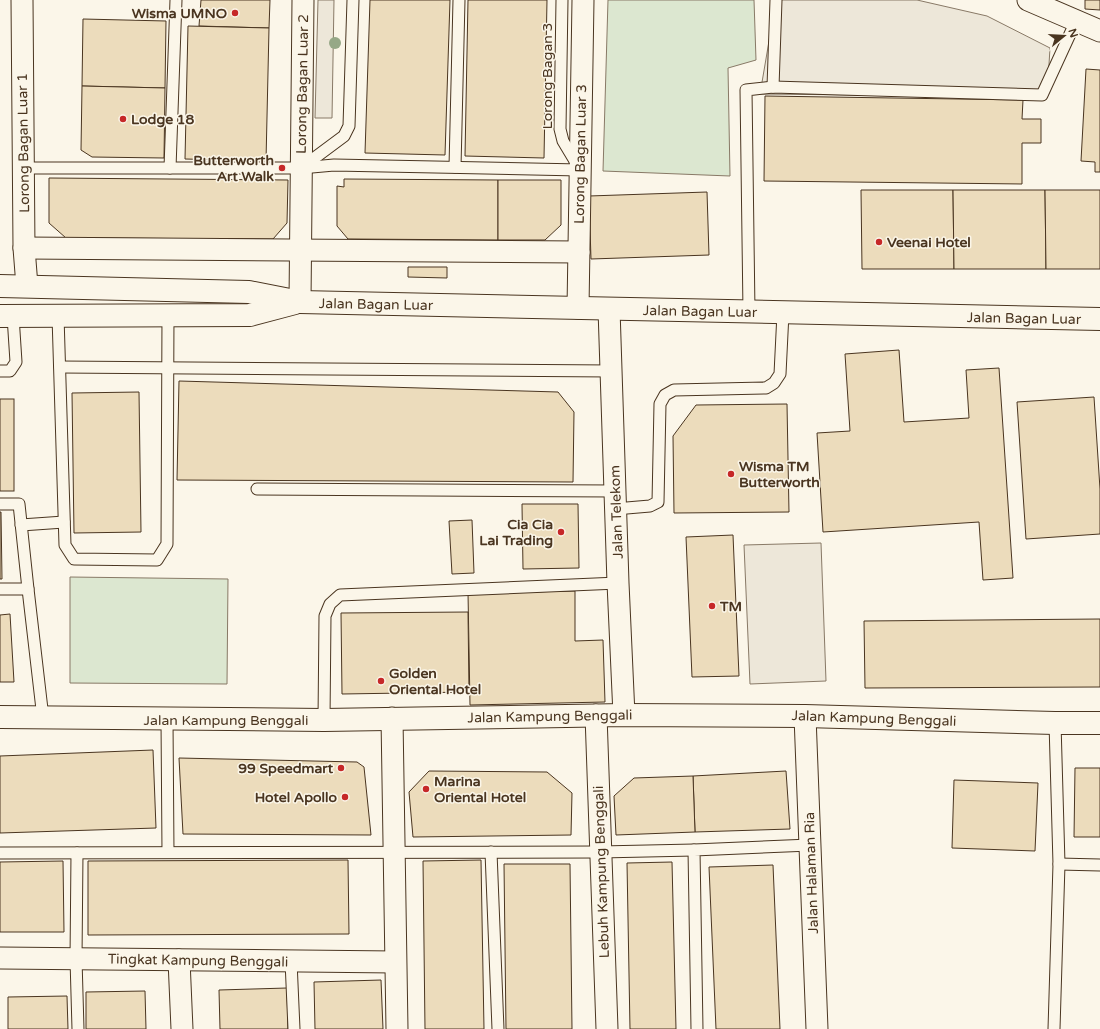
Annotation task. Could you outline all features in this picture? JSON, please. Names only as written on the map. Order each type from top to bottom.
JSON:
[{"type":"main road","name":"Jalan Bagan Luar","points":[[0,286],[249,292],[300,302],[1100,319]]},
{"type":"main road","name":"Jalan Bagan Luar","points":[[7,316],[250,315],[300,302]]},
{"type":"main road","name":"Jalan Kampung Benggali","points":[[0,717],[167,720],[324,720],[624,715],[805,716],[1100,723]]},
{"type":"street","name":"Lorong Bagan Luar 1","points":[[22,0],[24,248],[27,286]]},
{"type":"street","name":"Lorong Bagan Luar 2","points":[[300,302],[303,0]]},
{"type":"street","name":"Lorong Bagan Luar 3","points":[[578,308],[583,0]]},
{"type":"street","points":[[1028,0],[1100,31]]},
{"type":"street","points":[[24,248],[579,252]]},
{"type":"street","name":"Jalan Telekom","points":[[609,309],[624,715]]},
{"type":"street","name":"Lebuh Kampung Benggali","points":[[596,716],[607,1029]]},
{"type":"street","name":"Jalan Halaman Ria","points":[[805,716],[817,1029]]},
{"type":"street","points":[[392,718],[397,1029]]},
{"type":"street","name":"Tingkat Kampung Benggali","points":[[0,958],[395,962]]},
{"type":"street","points":[[179,960],[182,1029]]},
{"type":"lane","points":[[170,168],[176,0]]},
{"type":"lane","name":"Lorong Bagan Luar 2","points":[[301,168],[344,136],[349,126],[353,0]]},
{"type":"lane","points":[[455,168],[459,0]]},
{"type":"lane","name":"Lorong Bagan 3","points":[[562,0],[560,129],[563,141],[580,170]]},
{"type":"lane","points":[[773,87],[776,0]]},
{"type":"lane","points":[[749,312],[746,90],[773,87],[1042,95],[1076,21]]},
{"type":"lane","points":[[23,168],[301,168],[334,166],[580,170]]},
{"type":"lane","points":[[257,488],[615,500],[650,506],[658,502],[660,404],[666,395],[674,390],[766,388],[774,383],[780,374],[783,313]]},
{"type":"lane","points":[[58,316],[65,545],[74,559],[157,560],[167,544],[168,315]]},
{"type":"lane","points":[[0,371],[10,371],[16,362],[7,316]]},
{"type":"lane","points":[[60,368],[611,371]]},
{"type":"lane","points":[[0,504],[19,504],[43,718]]},
{"type":"lane","points":[[21,525],[64,522]]},
{"type":"lane","points":[[324,720],[325,616],[330,604],[340,595],[618,583]]},
{"type":"lane","points":[[0,590],[28,589]]},
{"type":"lane","points":[[167,720],[168,852]]},
{"type":"lane","points":[[1054,1029],[1059,864],[1055,723]]},
{"type":"lane","points":[[0,853],[600,852],[810,845]]},
{"type":"lane","points":[[694,850],[697,1029]]},
{"type":"lane","points":[[491,852],[498,1029]]},
{"type":"lane","points":[[77,853],[76,959],[78,1029]]},
{"type":"lane","points":[[1059,864],[1100,865]]},
{"type":"lane","points":[[291,961],[294,1029]]},
{"type":"green space","points":[[608,0],[754,0],[756,60],[728,68],[730,176],[603,171]]},
{"type":"green space","points":[[70,577],[228,579],[227,684],[70,683]]},
{"type":"shaded area","points":[[318,0],[334,0],[332,118],[315,118]]},
{"type":"shaded area","points":[[776,0],[917,0],[987,16],[1050,48],[1047,97],[760,94]]},
{"type":"shaded area","points":[[821,543],[826,681],[750,684],[744,545]]},
{"type":"building","name":"Wisma UMNO","points":[[201,0],[270,0],[269,28],[199,26]]},
{"type":"building","points":[[370,0],[450,0],[445,155],[365,153]]},
{"type":"building","points":[[468,0],[547,0],[544,158],[465,156]]},
{"type":"building","points":[[1085,0],[1100,0],[1100,10],[1085,9]]},
{"type":"building","points":[[83,19],[166,21],[165,88],[82,86]]},
{"type":"building","points":[[188,26],[269,28],[266,161],[185,159]]},
{"type":"building","points":[[1086,69],[1100,70],[1100,172],[1095,172],[1095,162],[1081,161]]},
{"type":"building","name":"Lodge 18","points":[[82,86],[165,88],[164,158],[92,157],[81,150]]},
{"type":"building","points":[[765,96],[1023,100],[1022,119],[1041,119],[1041,143],[1022,143],[1022,184],[764,181]]},
{"type":"building","points":[[49,178],[288,180],[287,223],[273,239],[66,238],[49,223]]},
{"type":"building","points":[[344,179],[498,180],[498,240],[348,239],[337,226],[337,186],[344,187]]},
{"type":"building","points":[[498,180],[561,180],[561,225],[545,240],[498,240]]},
{"type":"building","points":[[861,190],[953,190],[954,269],[862,269]]},
{"type":"building","points":[[953,190],[1045,190],[1046,269],[954,269]]},
{"type":"building","points":[[1045,190],[1100,190],[1100,269],[1046,269]]},
{"type":"building","points":[[707,192],[709,255],[591,259],[589,196]]},
{"type":"building","points":[[408,267],[447,267],[447,278],[408,277]]},
{"type":"building","points":[[899,350],[904,422],[969,418],[966,370],[999,368],[1013,578],[983,580],[979,522],[823,532],[817,433],[850,431],[845,354]]},
{"type":"building","points":[[179,381],[558,392],[574,412],[573,482],[177,480]]},
{"type":"building","points":[[139,392],[141,532],[74,533],[72,393]]},
{"type":"building","points":[[1094,397],[1100,489],[1100,534],[1026,539],[1017,402]]},
{"type":"building","points":[[0,399],[14,399],[14,491],[0,491]]},
{"type":"building","name":"Wisma TM Butterworth","points":[[787,404],[789,512],[674,513],[673,436],[696,405]]},
{"type":"building","points":[[522,504],[578,504],[579,568],[523,569]]},
{"type":"building","points":[[1,512],[2,579],[0,579]]},
{"type":"building","points":[[472,520],[474,573],[452,574],[449,521]]},
{"type":"building","name":"TM","points":[[733,535],[739,676],[692,677],[686,537]]},
{"type":"building","points":[[575,591],[575,641],[603,640],[605,702],[470,705],[468,593]]},
{"type":"building","points":[[468,612],[469,692],[342,694],[341,613]]},
{"type":"building","points":[[10,614],[14,682],[0,682],[0,615]]},
{"type":"building","points":[[1100,619],[1100,687],[865,688],[864,621]]},
{"type":"building","points":[[153,750],[156,828],[0,833],[0,756]]},
{"type":"building","points":[[179,758],[357,762],[364,767],[371,835],[183,834]]},
{"type":"building","points":[[1075,768],[1100,768],[1100,837],[1074,837]]},
{"type":"building","points":[[429,771],[547,772],[572,793],[571,835],[413,837],[409,792]]},
{"type":"building","points":[[786,771],[790,829],[695,832],[693,776]]},
{"type":"building","points":[[693,776],[695,832],[616,835],[614,796],[634,778]]},
{"type":"building","points":[[954,780],[1038,783],[1035,851],[952,848]]},
{"type":"building","points":[[348,860],[349,934],[88,935],[88,861]]},
{"type":"building","points":[[481,860],[484,1029],[425,1029],[423,861]]},
{"type":"building","points":[[63,861],[64,932],[0,932],[0,862]]},
{"type":"building","points":[[672,862],[676,1029],[630,1029],[627,863]]},
{"type":"building","points":[[504,864],[570,864],[572,1029],[506,1029]]},
{"type":"building","points":[[773,865],[780,1029],[716,1029],[709,867]]},
{"type":"building","points":[[381,980],[383,1029],[315,1029],[314,982]]},
{"type":"building","points":[[287,988],[288,1029],[220,1029],[219,990]]},
{"type":"building","points":[[145,991],[146,1029],[86,1029],[86,992]]},
{"type":"building","points":[[67,996],[68,1029],[8,1029],[8,997]]},
{"type":"place","name":"Wisma UMNO","points":[[235,13]]},
{"type":"place","name":"Lodge 18","points":[[123,119]]},
{"type":"place","name":"Butterworth Art Walk","points":[[282,168]]},
{"type":"place","name":"Veenai Hotel","points":[[879,242]]},
{"type":"place","name":"Wisma TM Butterworth","points":[[731,474]]},
{"type":"place","name":"Cia Cia Lai Trading","points":[[561,532]]},
{"type":"place","name":"TM","points":[[712,606]]},
{"type":"place","name":"Golden Oriental Hotel","points":[[381,681]]},
{"type":"place","name":"99 Speedmart","points":[[341,768]]},
{"type":"place","name":"Marina Oriental Hotel","points":[[426,789]]},
{"type":"place","name":"Hotel Apollo","points":[[345,797]]}]
